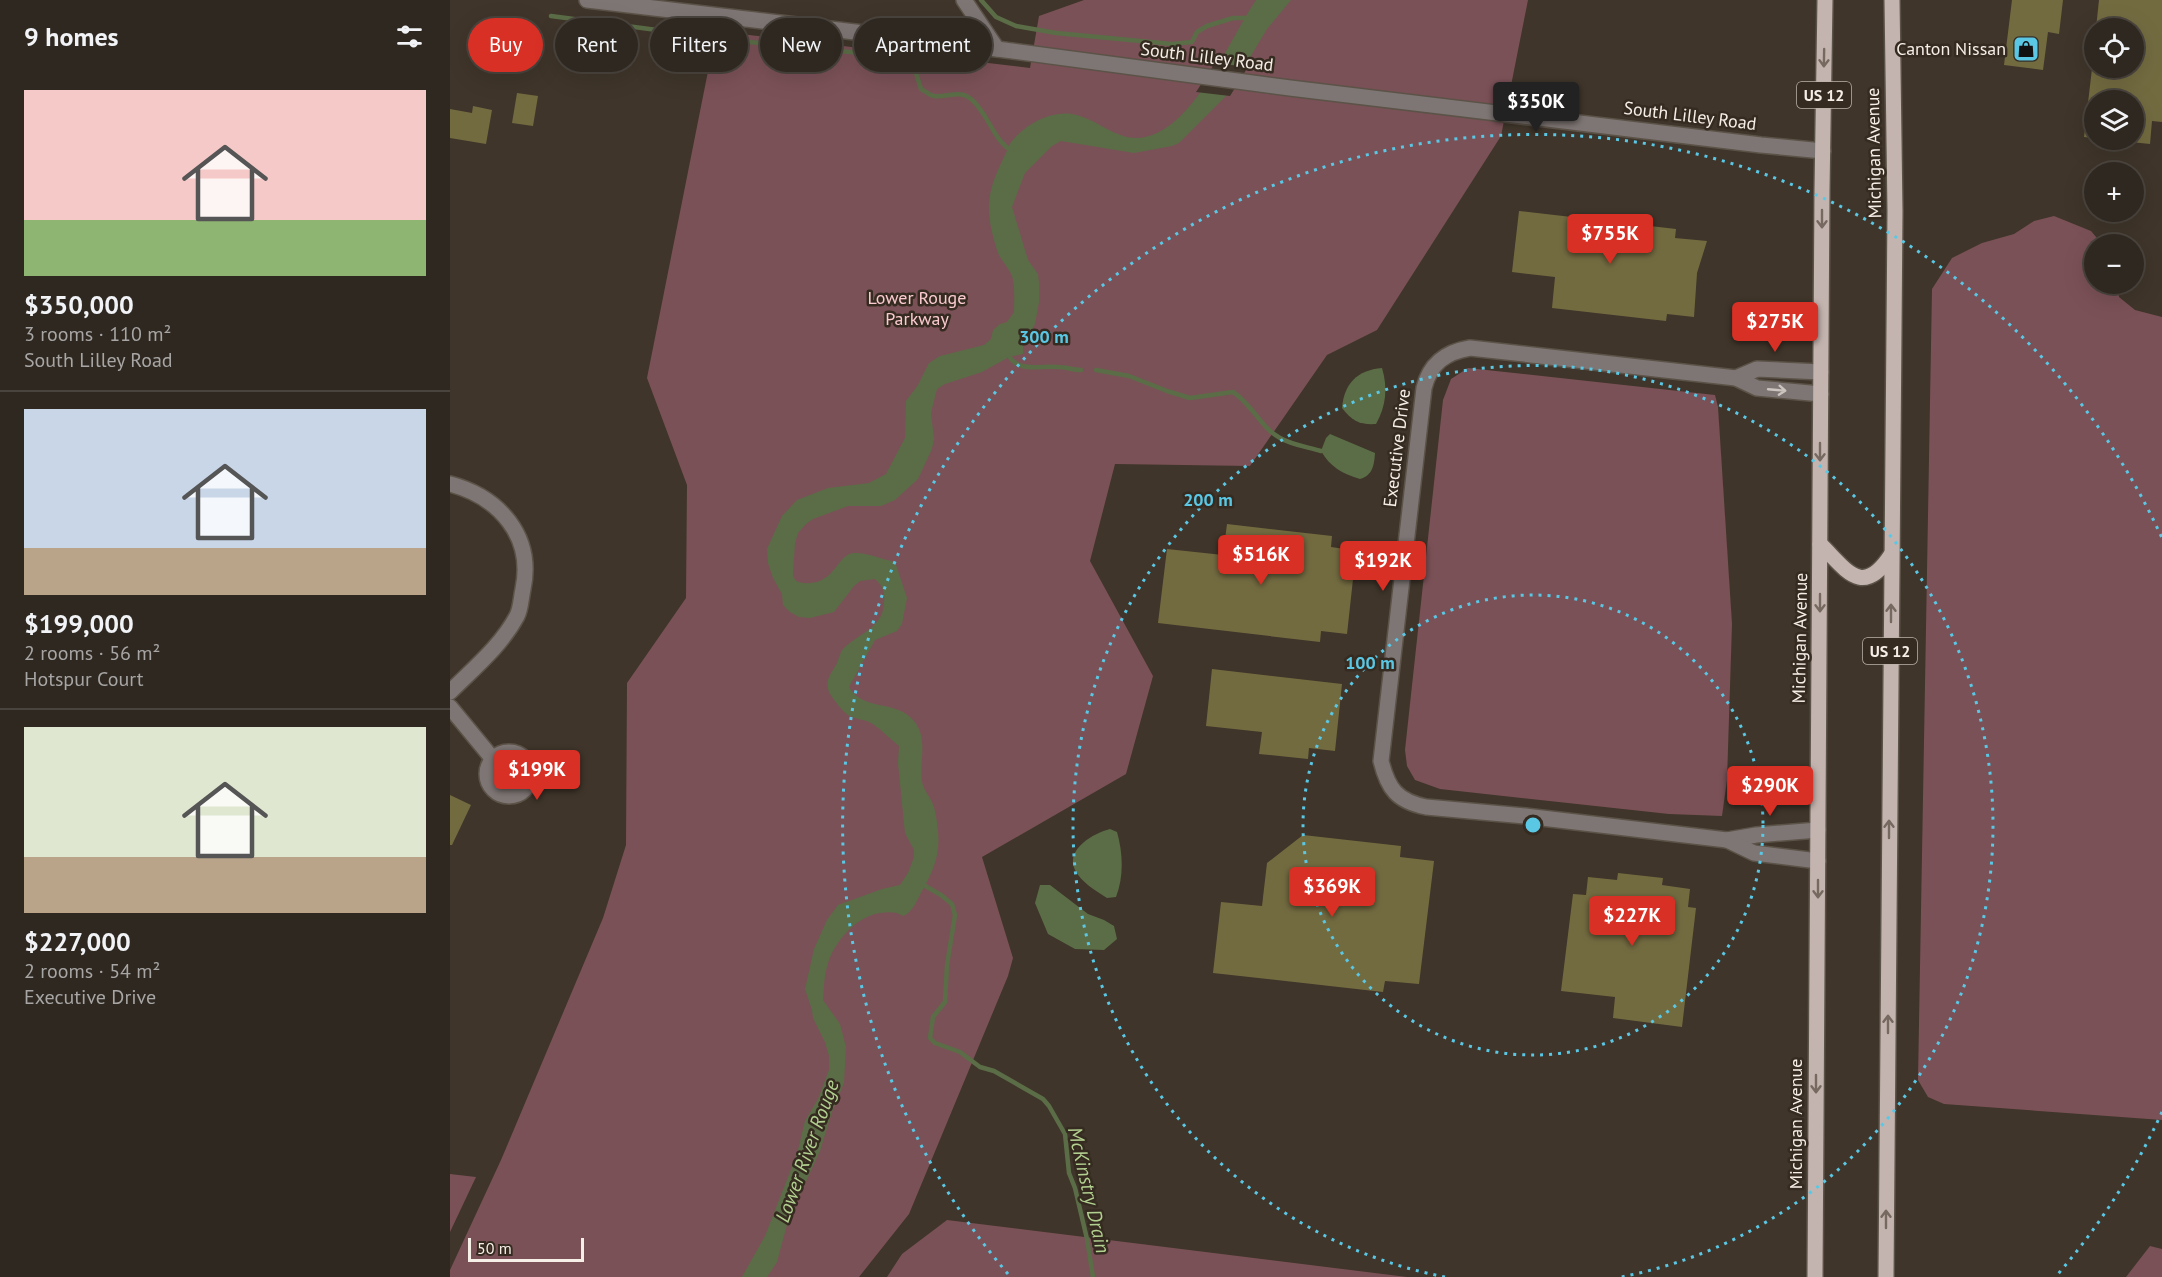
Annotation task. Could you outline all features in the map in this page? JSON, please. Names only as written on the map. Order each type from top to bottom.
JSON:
[{"type":"main road","name":"Michigan Avenue","points":[[1815,1277],[1825,0]]},
{"type":"main road","name":"Michigan Avenue","points":[[1886,1277],[1895,211],[1892,0]]},
{"type":"main road","points":[[1820,544],[1843,569],[1857,578],[1865,578],[1877,573],[1891,555]]},
{"type":"street","name":"South Lilley Road","points":[[587,0],[1823,151]]},
{"type":"street","points":[[964,0],[997,49]]},
{"type":"street","name":"Executive Drive","points":[[1818,830],[1726,840],[1413,804],[1392,790],[1385,778],[1381,761],[1424,388],[1426,377],[1439,359],[1457,350],[1470,348],[1736,378],[1757,388],[1821,394]]},
{"type":"street","name":"Executive Drive","points":[[1736,378],[1757,369],[1821,372]]},
{"type":"street","points":[[450,484],[469,489],[486,498],[514,527],[522,544],[525,578],[518,614],[496,646],[450,692]]},
{"type":"street","points":[[450,707],[492,758]]},
{"type":"street","name":"Executive Drive","points":[[1726,840],[1754,853],[1818,861]]},
{"type":"green space","name":"Lower Rouge Parkway","points":[[1084,0],[1528,0],[1501,136],[1377,330],[1327,355],[1250,466],[1115,464],[1090,561],[1153,676],[1126,774],[982,857],[1013,958],[1008,976],[909,1214],[859,1277],[450,1277],[450,1270],[501,1160],[603,918],[626,845],[627,683],[686,598],[687,485],[647,378],[708,72],[748,72],[748,35],[760,36],[760,72],[842,72],[842,46],[854,47],[854,72],[992,72],[992,64],[1030,68],[1039,16]]},
{"type":"green space","points":[[2054,216],[2094,234],[2084,234],[2084,294],[2119,294],[2119,297],[2135,310],[2162,317],[2162,1120],[1944,1104],[1928,1097],[1918,1080],[1932,289],[1952,258],[1982,243],[2014,234],[2034,221]]},
{"type":"green space","points":[[1468,368],[1715,395],[1718,407],[1732,624],[1727,780],[1722,816],[1669,814],[1440,789],[1415,780],[1407,766],[1405,750],[1443,400],[1451,379]]},
{"type":"green space","points":[[450,1174],[476,1177],[450,1232]]},
{"type":"green space","points":[[947,1220],[1407,1277],[887,1277],[902,1254]]},
{"type":"green space","points":[[2150,1246],[2162,1249],[2162,1277],[2126,1277]]},
{"type":"water","name":"Lower River Rouge","points":[[1256,0],[1291,0],[1267,29],[1228,94],[1179,143],[1134,153],[1061,141],[1052,146],[1025,173],[1012,207],[1028,260],[1038,274],[1039,302],[1035,324],[1023,346],[1023,354],[1009,357],[982,372],[945,384],[937,389],[931,413],[934,439],[932,449],[918,479],[895,500],[881,506],[848,506],[813,519],[798,533],[793,575],[799,582],[814,583],[822,580],[843,559],[854,553],[892,561],[896,565],[907,598],[902,624],[897,631],[875,640],[849,687],[855,694],[870,703],[906,714],[918,727],[922,742],[922,782],[934,807],[938,850],[933,870],[909,912],[903,916],[889,912],[880,913],[862,919],[846,932],[834,949],[825,975],[823,1000],[840,1024],[846,1047],[844,1083],[820,1151],[788,1221],[777,1262],[767,1277],[742,1277],[765,1236],[797,1154],[805,1121],[818,1099],[829,1070],[829,1056],[825,1042],[813,1018],[805,989],[814,949],[827,920],[838,905],[900,885],[914,857],[914,850],[905,833],[898,763],[899,746],[871,723],[851,717],[846,713],[830,694],[828,686],[830,675],[843,649],[875,624],[883,611],[882,587],[875,579],[860,581],[834,612],[810,618],[799,617],[783,605],[782,594],[768,563],[767,549],[782,516],[797,500],[828,488],[869,483],[886,474],[905,438],[906,401],[918,385],[929,363],[940,356],[984,345],[991,339],[993,330],[1007,322],[1014,312],[1012,277],[998,253],[989,210],[993,184],[1012,141],[1031,124],[1047,117],[1064,114],[1083,117],[1123,136],[1145,137],[1157,133],[1173,123],[1200,92]]},
{"type":"water","points":[[1382,368],[1385,383],[1384,404],[1376,424],[1357,421],[1342,408],[1349,385],[1359,375]]},
{"type":"water","points":[[1330,434],[1375,453],[1368,475],[1360,479],[1354,477],[1328,461],[1321,451]]},
{"type":"water","points":[[1110,829],[1117,832],[1121,873],[1116,897],[1107,898],[1081,878],[1073,862],[1077,849],[1083,843],[1096,834]]},
{"type":"water","points":[[1040,885],[1050,885],[1088,914],[1114,926],[1117,939],[1104,950],[1075,949],[1048,934],[1035,903]]},
{"type":"pier","points":[[1215,63],[1248,67],[1230,96],[1196,92]]},
{"type":"building","name":"Canton Nissan","points":[[2012,0],[2063,0],[2059,34],[2048,32],[2043,70],[2004,65]]},
{"type":"building","points":[[2099,0],[2162,0],[2162,122],[2152,121],[2150,144],[2144,143],[2144,90],[2089,90],[2091,78],[2144,78],[2144,18],[2097,18]]},
{"type":"building","points":[[517,93],[538,96],[533,126],[512,123]]},
{"type":"building","points":[[473,106],[492,110],[486,144],[450,138],[450,109],[472,113]]},
{"type":"building","points":[[1519,211],[1676,229],[1675,238],[1707,241],[1697,273],[1694,317],[1667,314],[1666,321],[1552,308],[1555,277],[1512,272]]},
{"type":"building","points":[[1227,524],[1332,536],[1331,547],[1345,549],[1344,559],[1355,561],[1347,634],[1321,631],[1320,642],[1158,623],[1167,549],[1223,555]]},
{"type":"building","points":[[1212,669],[1342,684],[1335,751],[1309,748],[1308,759],[1259,754],[1262,732],[1206,726]]},
{"type":"building","points":[[450,795],[471,805],[452,845],[450,845]]},
{"type":"building","points":[[1303,835],[1401,846],[1400,857],[1434,861],[1419,984],[1385,981],[1383,992],[1213,973],[1221,902],[1262,906],[1267,863]]},
{"type":"building","points":[[1618,873],[1663,878],[1662,885],[1690,889],[1688,907],[1696,908],[1682,1027],[1613,1018],[1615,997],[1561,991],[1573,894],[1586,895],[1588,877],[1617,880]]},
{"type":"waterway","points":[[981,0],[996,17],[1016,26],[1056,33],[1172,44],[1192,42],[1197,32],[1207,26],[1233,18],[1249,18]]},
{"type":"waterway","points":[[551,16],[740,41],[890,56],[913,69],[921,89],[930,95],[953,94],[971,99],[1000,140],[1012,151]]},
{"type":"waterway","points":[[1007,353],[1012,360],[1023,366],[1081,370]]},
{"type":"waterway","points":[[1096,370],[1129,376],[1190,398],[1233,392],[1273,434],[1290,442],[1321,451]]},
{"type":"waterway","name":"McKinstry Drain","points":[[920,883],[952,904],[955,915],[947,965],[945,1002],[933,1017],[930,1038],[935,1043],[960,1052],[980,1067],[994,1071],[1043,1099],[1049,1106],[1065,1134],[1069,1173],[1075,1188],[1087,1239],[1093,1277]]},
{"type":"place","name":"Canton Nissan","points":[[2026,49]]}]
